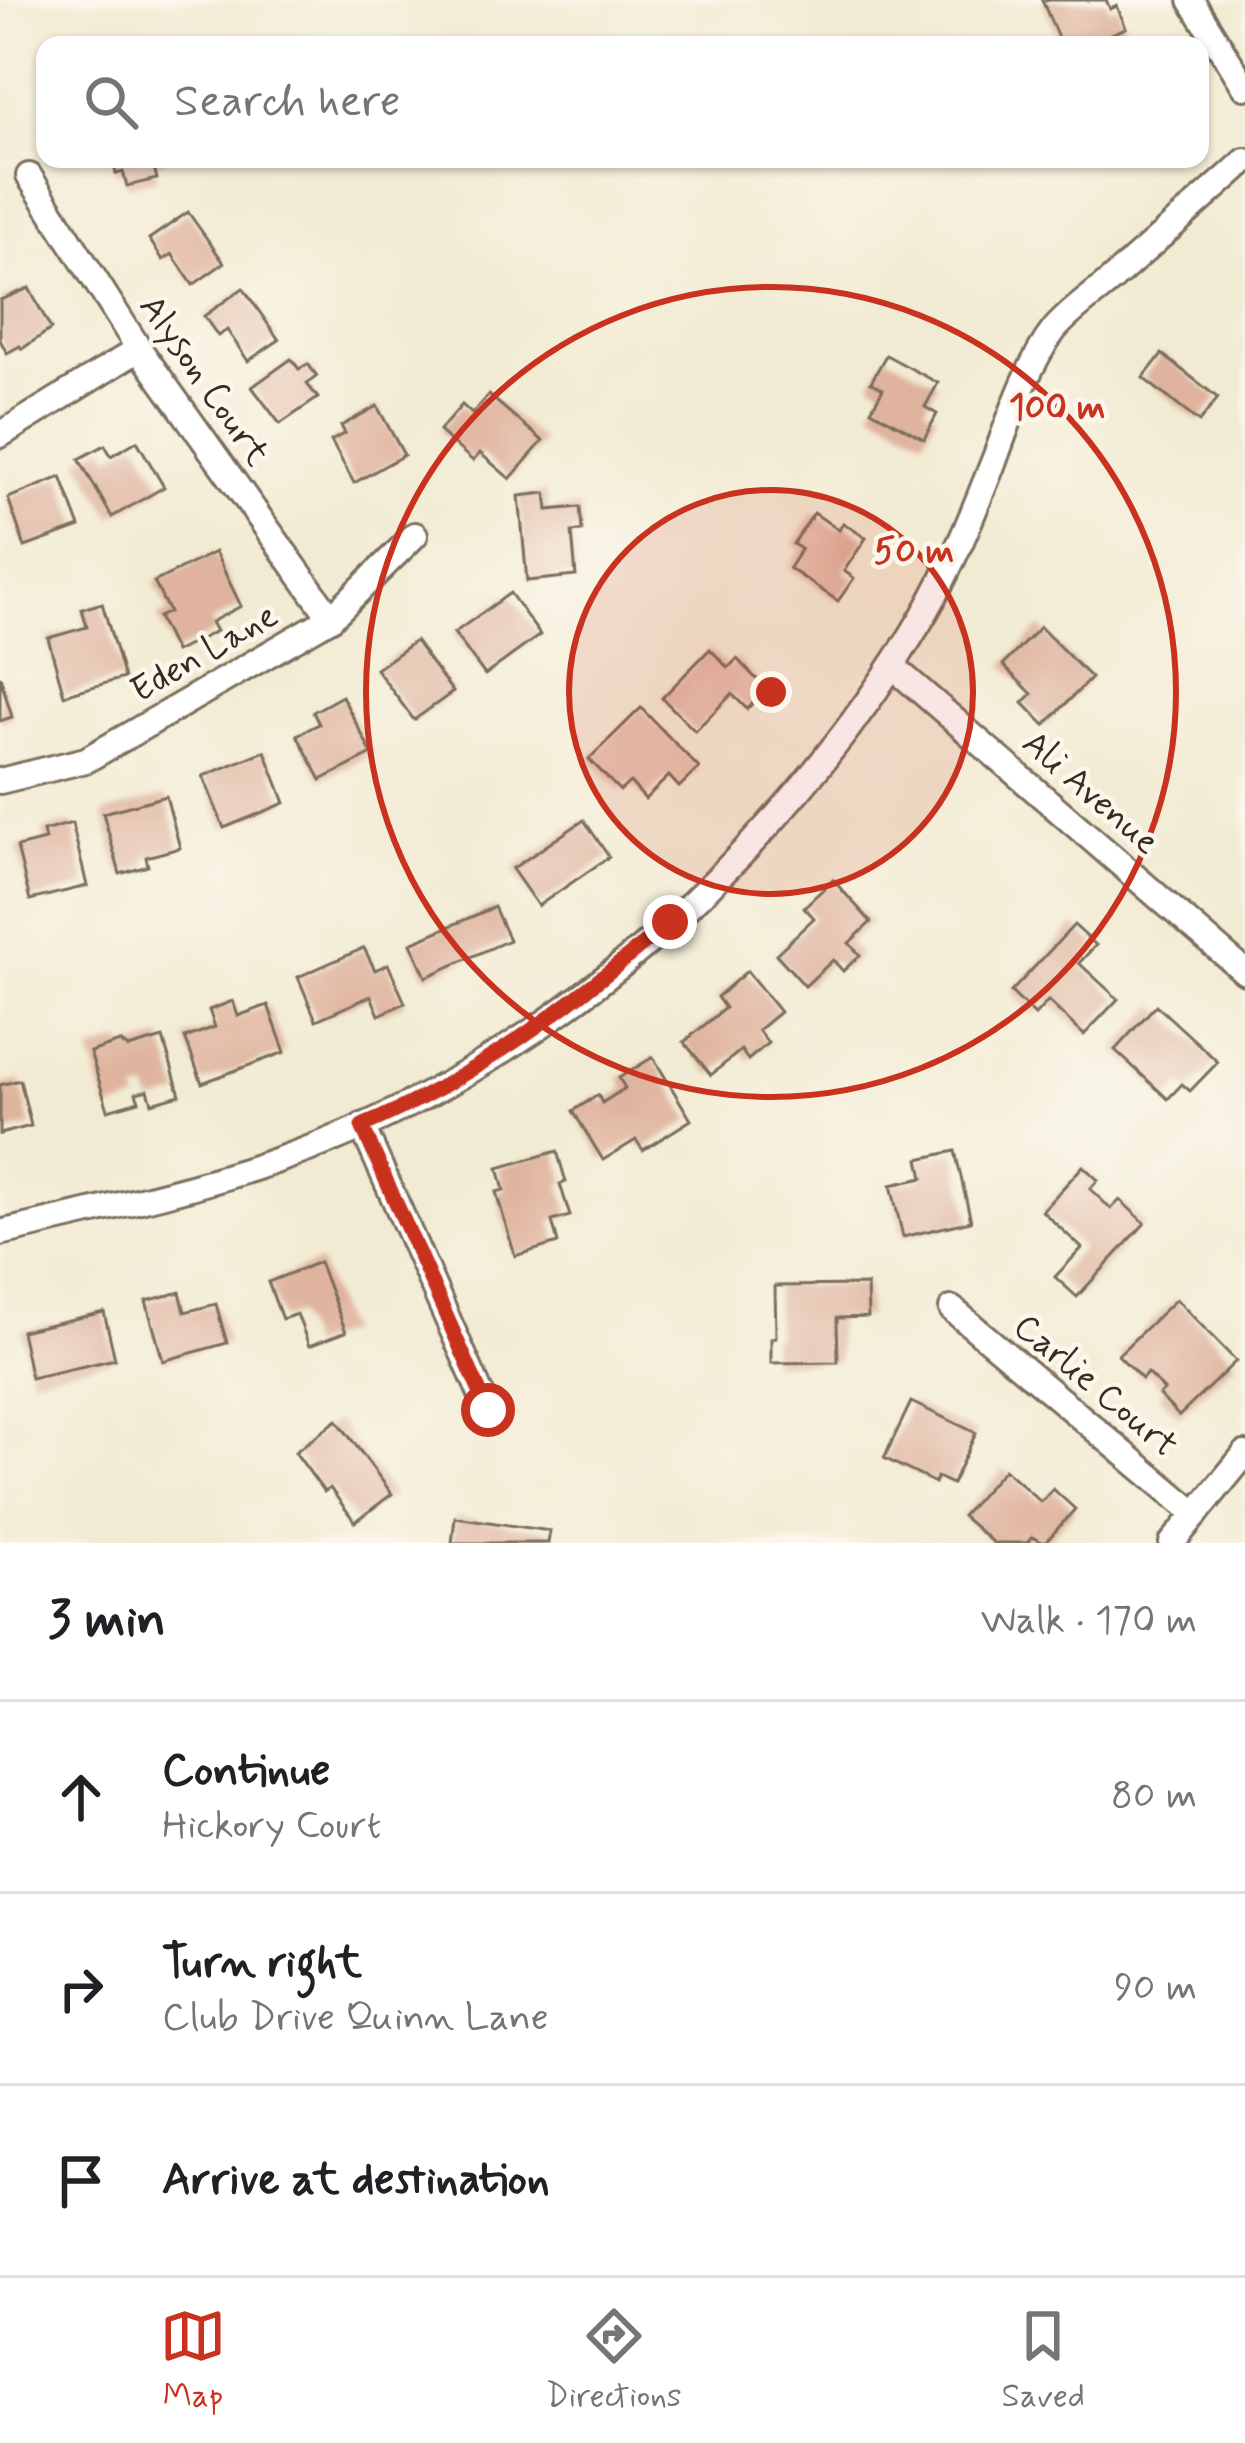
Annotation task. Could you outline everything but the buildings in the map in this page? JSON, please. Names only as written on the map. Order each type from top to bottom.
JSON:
[{"type":"street","points":[[1191,0],[1245,87]]},
{"type":"street","points":[[0,1233],[281,1160],[362,1126],[461,1075],[579,999],[670,922],[789,802],[856,720],[892,666],[924,615],[975,510],[1018,398],[1054,330],[1245,161]]},
{"type":"street","name":"Alyson Court","points":[[29,176],[139,349],[331,618]]},
{"type":"street","points":[[0,435],[139,349]]},
{"type":"street","name":"Eden Lane","points":[[0,781],[86,760],[331,618],[415,535]]},
{"type":"street","name":"Ali Avenue","points":[[892,666],[1245,972]]},
{"type":"street","points":[[362,1126],[488,1410]]},
{"type":"street","name":"Carlie Court","points":[[952,1309],[1196,1514]]},
{"type":"street","points":[[1172,1543],[1245,1454]]},
{"type":"route","points":[[488,1410],[362,1126],[461,1075],[579,999],[670,922]]}]
